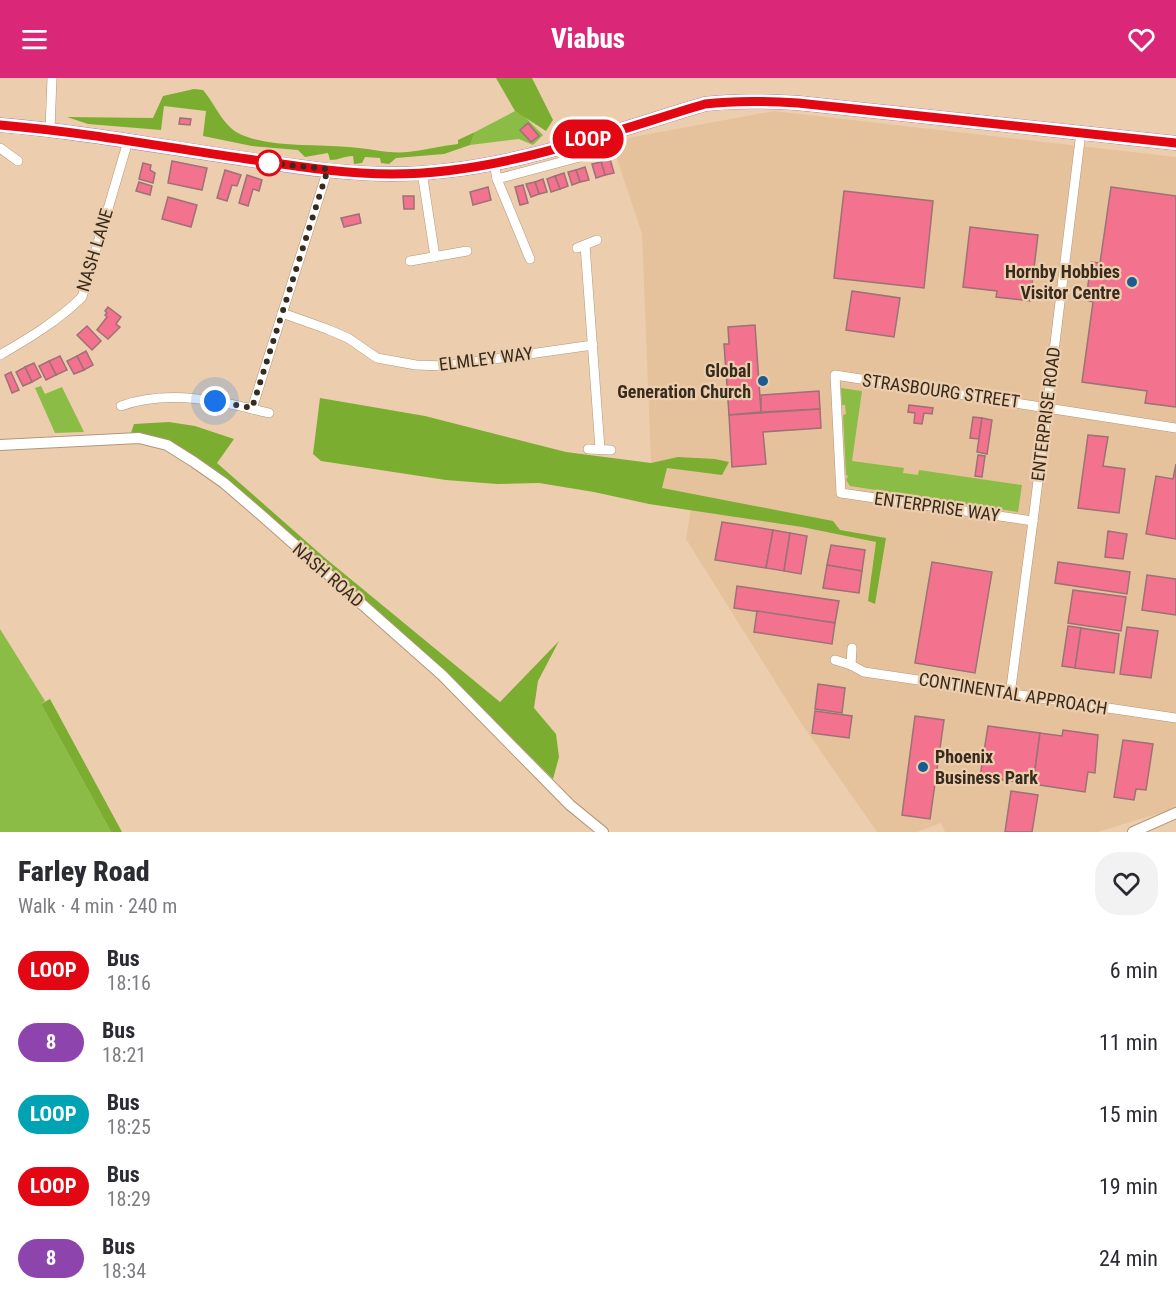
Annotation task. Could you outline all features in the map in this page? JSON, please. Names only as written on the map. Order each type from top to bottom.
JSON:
[{"type":"main road","points":[[0,125],[50,129],[269,162],[368,173],[422,172],[494,162],[585,140],[705,104],[757,100],[1176,143]]},
{"type":"street","points":[[50,129],[52,78]]},
{"type":"street","name":"ENTERPRISE ROAD","points":[[1010,695],[1081,132]]},
{"type":"street","points":[[497,179],[591,154],[585,140]]},
{"type":"street","name":"NASH LANE","points":[[0,355],[57,319],[82,297],[128,141]]},
{"type":"street","points":[[7,150],[18,161]]},
{"type":"street","points":[[494,162],[497,179],[530,259]]},
{"type":"street","points":[[252,408],[328,169]]},
{"type":"street","points":[[422,172],[435,256]]},
{"type":"street","points":[[597,240],[581,246],[593,345],[600,449]]},
{"type":"street","points":[[410,261],[467,251]]},
{"type":"street","name":"ELMLEY WAY","points":[[282,313],[327,328],[348,338],[377,357],[416,365],[444,366],[593,345]]},
{"type":"street","name":"STRASBOURG STREET","points":[[841,493],[835,375],[1176,428]]},
{"type":"street","points":[[121,406],[138,399],[180,398],[215,401],[269,413]]},
{"type":"street","name":"NASH ROAD","points":[[0,445],[139,438],[167,445],[194,462],[251,506],[442,675],[570,805],[603,832]]},
{"type":"street","points":[[588,449],[611,450]]},
{"type":"street","name":"ENTERPRISE WAY","points":[[841,493],[1033,521]]},
{"type":"street","points":[[851,665],[852,648]]},
{"type":"street","name":"CONTINENTAL APPROACH","points":[[835,660],[864,672],[1176,718]]},
{"type":"street","points":[[1133,832],[1176,813]]},
{"type":"shaded area","points":[[774,111],[1176,157],[1176,808],[1098,832],[945,832],[941,823],[917,832],[877,832],[801,723],[686,539],[692,502],[654,494],[642,234],[611,141]]},
{"type":"green space","points":[[496,78],[532,78],[553,120],[546,131],[515,111]]},
{"type":"green space","points":[[194,89],[203,90],[235,131],[267,142],[400,152],[458,144],[458,140],[475,132],[470,145],[444,154],[396,158],[389,164],[381,163],[380,158],[365,157],[362,163],[354,164],[353,156],[330,160],[328,153],[305,157],[298,150],[252,146],[203,136],[206,111],[164,106],[161,130],[88,124],[67,117],[153,118],[163,96]]},
{"type":"green space","points":[[515,111],[524,116],[543,135],[533,145],[519,139],[470,145],[475,132]]},
{"type":"green space","points":[[41,386],[45,394],[62,387],[84,432],[55,433],[35,388]]},
{"type":"green space","points":[[841,388],[862,391],[852,461],[904,468],[903,473],[918,475],[919,470],[1022,485],[1018,512],[850,486],[846,480],[848,476],[846,475],[843,415],[846,414],[845,405],[842,405]]},
{"type":"green space","points":[[320,398],[425,416],[566,452],[651,463],[678,457],[729,462],[722,475],[667,468],[662,488],[833,521],[840,530],[886,538],[875,604],[868,601],[876,542],[802,527],[649,504],[539,483],[497,484],[446,480],[321,461],[313,454]]},
{"type":"green space","points":[[169,422],[195,426],[234,439],[217,463],[325,558],[500,702],[559,641],[538,681],[534,708],[556,734],[559,757],[553,779],[440,667],[211,467],[171,442],[131,433],[134,424]]},
{"type":"green space","points":[[0,629],[45,701],[41,704],[111,832],[0,832]]},
{"type":"green space","points":[[50,699],[122,832],[111,832],[41,704]]},
{"type":"building","points":[[180,118],[191,119],[190,125],[179,124]]},
{"type":"building","points":[[528,123],[539,136],[531,142],[520,130]]},
{"type":"building","points":[[610,159],[614,173],[605,175],[601,162]]},
{"type":"building","points":[[172,161],[207,168],[202,190],[168,183]]},
{"type":"building","points":[[601,162],[605,175],[596,178],[592,164]]},
{"type":"building","points":[[143,163],[151,165],[150,170],[155,173],[153,183],[139,179]]},
{"type":"building","points":[[585,167],[589,180],[580,182],[576,170]]},
{"type":"building","points":[[225,170],[241,175],[237,186],[232,185],[227,201],[217,198]]},
{"type":"building","points":[[576,170],[580,182],[572,185],[568,172]]},
{"type":"building","points":[[564,173],[568,186],[560,189],[555,176]]},
{"type":"building","points":[[247,175],[262,180],[259,191],[253,189],[248,206],[239,203]]},
{"type":"building","points":[[555,176],[560,189],[551,192],[547,179]]},
{"type":"building","points":[[543,179],[547,192],[539,194],[535,182]]},
{"type":"building","points":[[139,182],[152,186],[150,195],[136,191]]},
{"type":"building","points":[[535,182],[539,194],[531,197],[526,184]]},
{"type":"building","points":[[523,185],[528,203],[520,205],[515,187]]},
{"type":"building","points":[[488,187],[491,200],[473,205],[470,192]]},
{"type":"building","name":"Hornby Hobbies Visitor Centre","points":[[1111,187],[1176,196],[1176,407],[1145,403],[1147,391],[1082,382],[1093,302],[1086,300],[1091,262],[1100,263]]},
{"type":"building","points":[[844,191],[933,201],[924,288],[834,278]]},
{"type":"building","points":[[403,196],[414,196],[414,209],[404,209]]},
{"type":"building","points":[[168,197],[197,205],[191,227],[162,219]]},
{"type":"building","points":[[359,214],[361,223],[344,227],[341,218]]},
{"type":"building","points":[[970,227],[1038,235],[1030,301],[996,297],[997,291],[963,287]]},
{"type":"building","points":[[852,291],[900,298],[894,337],[846,330]]},
{"type":"building","points":[[108,307],[121,317],[116,324],[120,327],[108,339],[97,330],[107,317],[105,311]]},
{"type":"building","points":[[755,325],[761,412],[729,415],[724,344],[729,344],[728,327]]},
{"type":"building","points":[[87,326],[101,341],[92,350],[77,335]]},
{"type":"building","points":[[86,351],[93,365],[84,370],[77,356]]},
{"type":"building","points":[[60,356],[67,370],[56,375],[49,361]]},
{"type":"building","points":[[77,356],[84,370],[74,374],[67,361]]},
{"type":"building","points":[[49,361],[56,375],[46,380],[39,366]]},
{"type":"building","points":[[34,363],[41,377],[32,382],[25,367]]},
{"type":"building","points":[[25,367],[32,382],[23,386],[16,372]]},
{"type":"building","points":[[11,372],[19,390],[12,393],[5,375]]},
{"type":"building","points":[[819,391],[820,409],[761,412],[761,395]]},
{"type":"building","points":[[909,405],[933,408],[932,414],[924,413],[922,424],[914,423],[915,413],[908,412]]},
{"type":"building","points":[[820,409],[821,428],[763,432],[766,464],[732,467],[729,415]]},
{"type":"building","points":[[973,417],[982,418],[979,439],[970,438]]},
{"type":"building","points":[[982,418],[992,420],[987,454],[977,452]]},
{"type":"building","points":[[1088,435],[1108,437],[1103,466],[1125,469],[1119,513],[1078,508]]},
{"type":"building","points":[[978,455],[985,456],[982,477],[975,476]]},
{"type":"building","points":[[1176,464],[1176,539],[1146,534],[1156,476],[1173,479]]},
{"type":"building","points":[[722,522],[773,530],[766,568],[715,560]]},
{"type":"building","points":[[773,530],[790,533],[784,571],[766,568]]},
{"type":"building","points":[[1108,531],[1127,534],[1123,559],[1105,557]]},
{"type":"building","points":[[790,533],[807,536],[801,574],[784,571]]},
{"type":"building","points":[[831,545],[865,550],[862,571],[827,565]]},
{"type":"building","points":[[932,562],[992,572],[975,673],[915,663]]},
{"type":"building","points":[[1058,562],[1130,572],[1127,594],[1055,583]]},
{"type":"building","points":[[827,565],[862,571],[859,593],[823,588]]},
{"type":"building","points":[[1147,575],[1176,579],[1176,615],[1142,610]]},
{"type":"building","points":[[737,586],[839,601],[835,623],[734,608]]},
{"type":"building","points":[[1073,590],[1126,597],[1121,631],[1068,623]]},
{"type":"building","points":[[757,611],[835,623],[832,644],[754,632]]},
{"type":"building","points":[[1068,626],[1081,628],[1075,668],[1062,666]]},
{"type":"building","points":[[1127,627],[1158,631],[1151,678],[1120,674]]},
{"type":"building","points":[[1081,628],[1119,634],[1114,673],[1075,668]]},
{"type":"building","points":[[818,684],[845,688],[842,713],[815,709]]},
{"type":"building","points":[[815,711],[852,716],[849,738],[812,733]]},
{"type":"building","name":"Phoenix Business Park","points":[[915,716],[944,720],[930,819],[902,815]]},
{"type":"building","points":[[988,726],[1040,733],[1033,784],[980,777]]},
{"type":"building","points":[[1063,730],[1098,735],[1095,773],[1088,772],[1085,792],[1033,784],[1040,733],[1062,736]]},
{"type":"building","points":[[1123,740],[1153,744],[1146,790],[1136,789],[1134,800],[1114,797]]},
{"type":"building","points":[[1011,791],[1038,795],[1032,832],[1005,832]]},
{"type":"bus line","name":"LOOP","points":[[0,125],[63,131],[284,165],[393,174],[456,169],[537,153],[705,104],[733,100],[798,103],[1176,143]]},
{"type":"place","name":"Hornby Hobbies Visitor Centre","points":[[1132,282]]},
{"type":"place","name":"Global Generation Church","points":[[763,381]]},
{"type":"place","name":"Phoenix Business Park","points":[[923,767]]},
{"type":"route","points":[[215,401],[252,408],[328,169],[269,163]]}]
